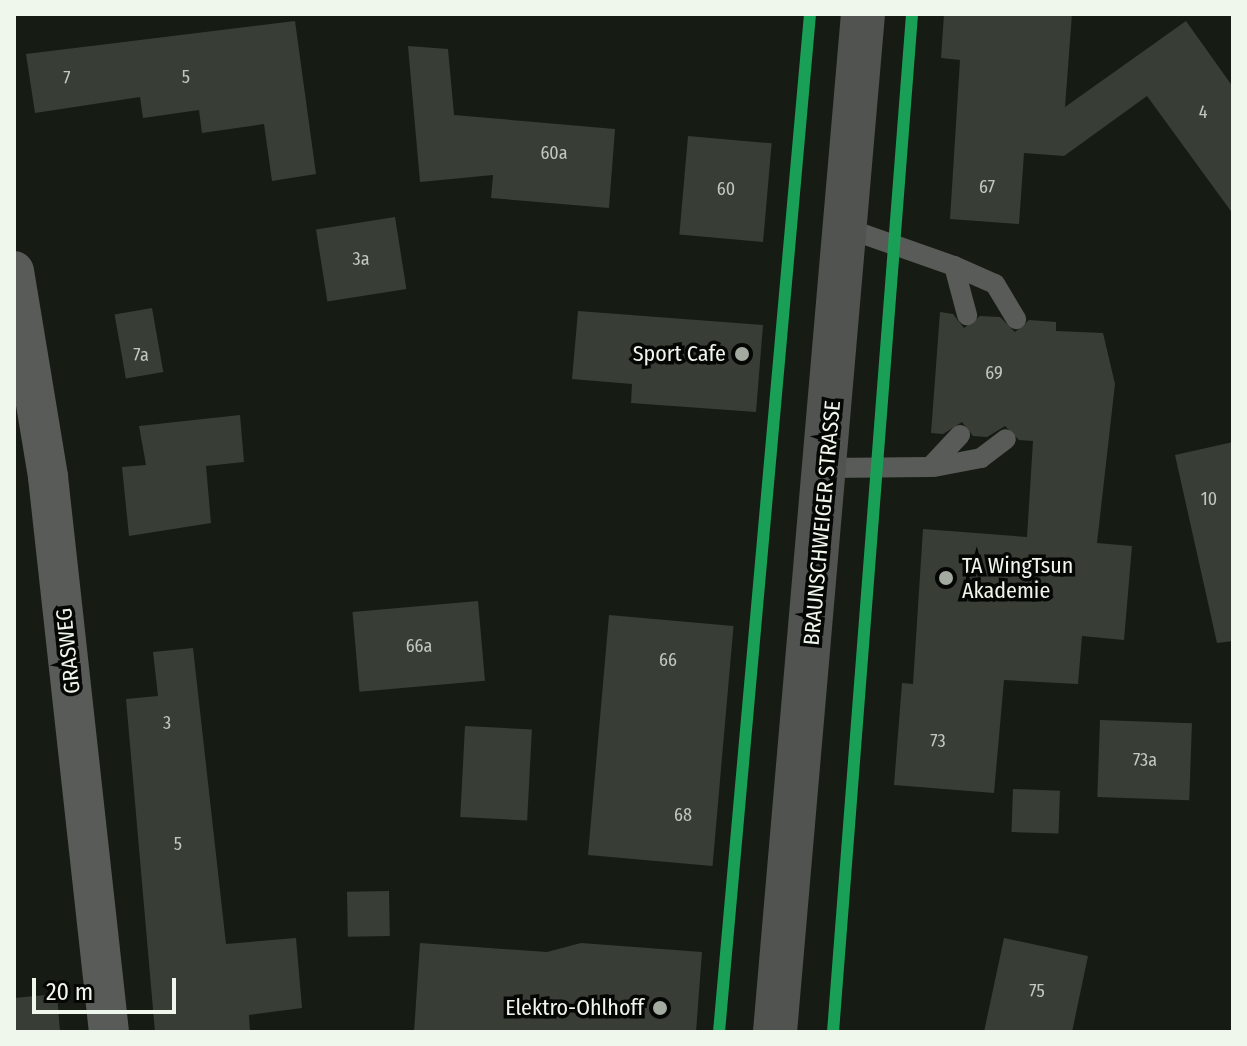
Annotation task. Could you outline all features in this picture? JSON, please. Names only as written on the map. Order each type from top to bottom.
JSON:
[{"type":"street","name":"BRAUNSCHWEIGER STRASSE","points":[[775,1032],[827,468],[863,14]]},
{"type":"street","name":"GRASWEG","points":[[14,271],[48,477],[109,1032]]},
{"type":"lane","points":[[846,228],[954,266],[995,284],[1016,319]]},
{"type":"lane","points":[[954,266],[967,315]]},
{"type":"lane","points":[[930,467],[960,435]]},
{"type":"lane","points":[[827,468],[930,467],[981,458],[1006,439]]},
{"type":"building","points":[[944,14],[1072,14],[1065,107],[1186,21],[1233,87],[1233,214],[1147,96],[1064,156],[1024,153],[1019,224],[950,219],[960,60],[941,58]]},
{"type":"building","points":[[295,21],[316,174],[272,181],[264,124],[202,133],[199,110],[143,118],[140,97],[35,113],[26,54]]},
{"type":"building","points":[[408,46],[448,49],[454,115],[615,129],[609,208],[491,198],[493,175],[420,182]]},
{"type":"building","points":[[688,136],[772,143],[763,242],[679,235]]},
{"type":"building","points":[[395,217],[406,289],[327,302],[316,230]]},
{"type":"building","points":[[152,308],[163,372],[126,379],[115,315]]},
{"type":"building","points":[[578,311],[763,325],[756,412],[631,403],[632,384],[572,379]]},
{"type":"building","points":[[940,312],[953,314],[964,328],[980,316],[1000,317],[1015,332],[1029,320],[1056,322],[1056,331],[1103,333],[1115,384],[1097,543],[1132,546],[1124,640],[1082,636],[1078,684],[1004,680],[994,793],[894,785],[902,683],[913,684],[923,529],[1027,537],[1033,441],[1019,440],[1005,426],[987,437],[973,436],[962,422],[943,434],[931,433]]},
{"type":"building","points":[[240,415],[244,462],[206,466],[211,523],[129,536],[122,467],[146,465],[139,426]]},
{"type":"building","points":[[1233,442],[1233,641],[1217,643],[1175,455]]},
{"type":"building","points":[[478,601],[485,681],[359,692],[352,612]]},
{"type":"building","points":[[609,615],[734,626],[713,866],[588,855]]},
{"type":"building","points":[[193,648],[226,944],[296,938],[302,1008],[249,1015],[250,1032],[155,1032],[126,699],[158,696],[153,652]]},
{"type":"building","points":[[1100,720],[1192,723],[1189,800],[1097,797]]},
{"type":"building","points":[[465,726],[532,730],[527,820],[460,817]]},
{"type":"building","points":[[1013,789],[1060,791],[1058,834],[1011,832]]},
{"type":"building","points":[[389,891],[390,936],[348,937],[347,892]]},
{"type":"building","points":[[1004,938],[1088,956],[1072,1032],[984,1032]]},
{"type":"building","points":[[420,943],[547,952],[581,943],[702,952],[696,1032],[414,1032]]},
{"type":"building","points":[[57,994],[60,1032],[14,1032],[14,998]]},
{"type":"cycle path","points":[[719,1032],[810,14]]},
{"type":"cycle path","points":[[833,1032],[912,14]]},
{"type":"place","name":"Sport Cafe","points":[[742,354]]},
{"type":"place","name":"TA WingTsun Akademie","points":[[946,578]]},
{"type":"place","name":"Elektro-Ohlhoff","points":[[660,1008]]}]
